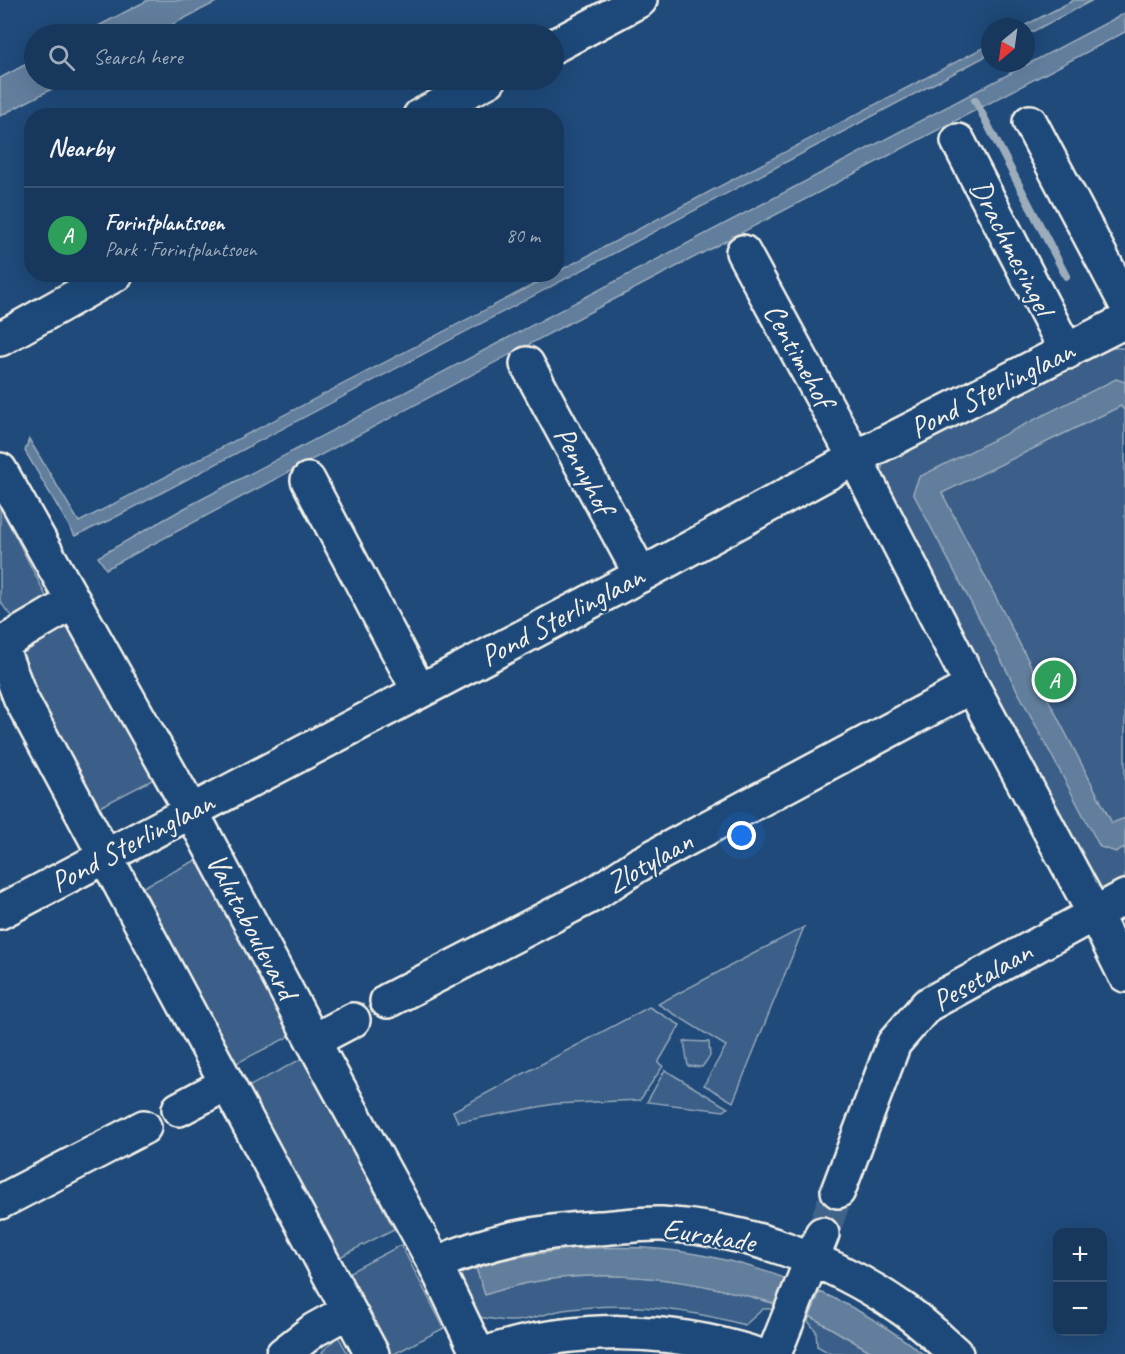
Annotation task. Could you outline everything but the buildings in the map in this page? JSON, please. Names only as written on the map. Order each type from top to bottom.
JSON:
[{"type":"street","points":[[564,41],[640,0]]},
{"type":"street","points":[[435,108],[470,90]]},
{"type":"street","points":[[1030,122],[1125,302]]},
{"type":"street","name":"Drachmesingel","points":[[958,141],[1067,352]]},
{"type":"street","name":"Centimehof","points":[[743,252],[855,458],[972,686],[1125,975]]},
{"type":"street","points":[[0,339],[102,282]]},
{"type":"street","name":"Pond Sterlinglaan","points":[[0,912],[641,575],[855,458],[1125,321]]},
{"type":"street","name":"Pennyhof","points":[[526,364],[641,575]]},
{"type":"street","name":"Valutaboulevard","points":[[0,470],[191,811],[435,1264],[478,1354]]},
{"type":"street","points":[[308,480],[419,691]]},
{"type":"street","points":[[73,602],[0,645],[21,699],[372,1354]]},
{"type":"street","name":"Zlotylaan","points":[[387,1001],[594,894],[638,865],[972,686]]},
{"type":"street","name":"Pesetalaan","points":[[838,1191],[894,1043],[927,1005],[1125,897]]},
{"type":"street","points":[[313,1041],[353,1020]]},
{"type":"street","points":[[179,1108],[226,1084]]},
{"type":"street","points":[[0,1202],[144,1127]]},
{"type":"street","name":"Eurokade","points":[[435,1264],[470,1249],[510,1238],[570,1229],[661,1224],[742,1236],[813,1256],[856,1279],[902,1307],[956,1354]]},
{"type":"street","points":[[774,1354],[813,1256]]},
{"type":"street","points":[[283,1354],[314,1330],[348,1311]]},
{"type":"street","points":[[484,1354],[514,1344],[564,1335],[620,1332],[689,1337],[755,1354]]},
{"type":"shaded area","points":[[148,0],[220,0],[173,24],[102,24]]},
{"type":"shaded area","points":[[1074,0],[1093,0],[1035,30],[1035,20]]},
{"type":"shaded area","points":[[1125,13],[1125,32],[106,569],[98,557],[181,510],[1013,72],[1035,72],[1035,60]]},
{"type":"shaded area","points":[[981,49],[981,59],[564,280],[564,268]]},
{"type":"shaded area","points":[[24,65],[24,90],[50,90],[0,116],[0,78]]},
{"type":"shaded area","points":[[539,282],[559,282],[112,519],[75,536],[25,451],[29,439],[79,522]]},
{"type":"shaded area","points":[[1100,348],[1125,348],[1125,883],[1110,891],[1087,883],[878,477],[886,458]]},
{"type":"shaded area","points":[[1116,379],[1125,382],[1125,412],[1121,406],[942,493],[1112,823],[1125,818],[1125,848],[1116,852],[1100,847],[913,493],[919,477]]},
{"type":"shaded area","points":[[0,506],[47,602],[22,619],[8,612],[0,600]]},
{"type":"shaded area","points":[[72,628],[158,777],[98,808],[30,681],[20,655],[61,629]]},
{"type":"shaded area","points":[[200,858],[292,1035],[235,1064],[143,887]]},
{"type":"shaded area","points":[[804,927],[733,1102],[704,1085],[726,1046],[658,1004]]},
{"type":"shaded area","points":[[649,1007],[680,1025],[658,1063],[663,1066],[640,1100],[554,1104],[458,1122],[453,1111]]},
{"type":"shaded area","points":[[684,1041],[709,1042],[710,1056],[702,1067],[688,1066]]},
{"type":"shaded area","points":[[303,1058],[394,1229],[336,1259],[246,1088]]},
{"type":"shaded area","points":[[665,1070],[728,1108],[724,1111],[647,1102]]},
{"type":"shaded area","points":[[401,1245],[444,1328],[394,1354],[388,1354],[346,1274]]},
{"type":"shaded area","points":[[575,1248],[645,1248],[681,1252],[753,1267],[787,1279],[776,1304],[705,1286],[631,1277],[594,1276],[557,1279],[520,1285],[485,1295],[476,1268],[499,1260]]},
{"type":"shaded area","points":[[476,1268],[486,1294],[521,1284],[557,1278],[631,1276],[705,1286],[776,1304],[774,1309],[763,1309],[745,1325],[678,1311],[609,1306],[563,1310],[520,1320],[501,1320],[478,1317],[457,1275]]},
{"type":"shaded area","points":[[820,1292],[873,1320],[923,1354],[875,1354],[810,1316]]},
{"type":"shaded area","points":[[810,1316],[875,1354],[831,1354],[817,1346],[816,1331],[808,1321]]},
{"type":"shaded area","points":[[338,1336],[348,1354],[324,1354],[322,1352]]},
{"type":"waterway","points":[[975,100],[1066,276]]},
{"type":"tunnel","points":[[822,1234],[838,1191]]},
{"type":"place","name":"Forintplantsoen","points":[[1054,680]]}]
